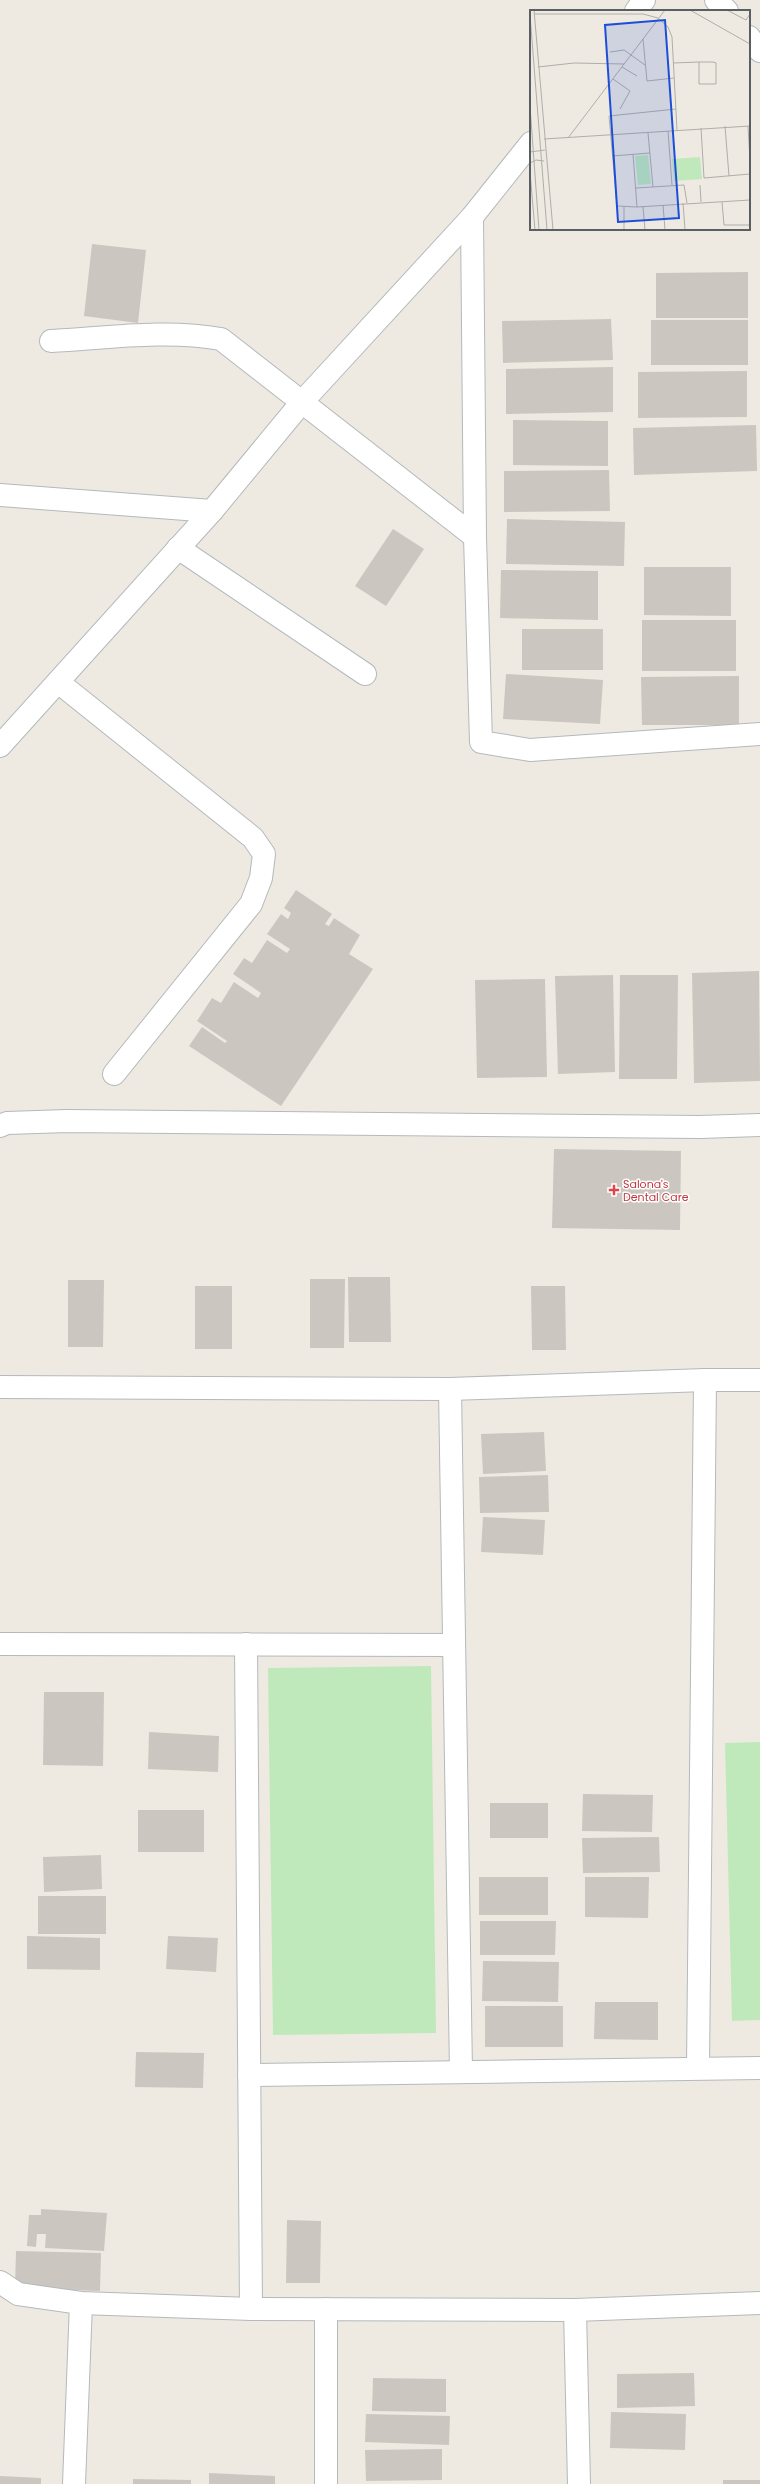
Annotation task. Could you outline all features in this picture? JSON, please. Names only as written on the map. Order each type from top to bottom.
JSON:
[{"type":"street","points":[[637,10],[644,0]]},
{"type":"street","points":[[716,0],[726,10]]},
{"type":"street","points":[[750,38],[760,51]]},
{"type":"street","points":[[0,746],[212,510],[302,402],[472,217],[530,144]]},
{"type":"street","points":[[472,217],[475,537],[481,742],[530,750],[760,734]]},
{"type":"street","points":[[51,341],[162,335],[197,335],[221,340],[475,537]]},
{"type":"street","points":[[0,495],[212,510]]},
{"type":"street","points":[[178,548],[365,674]]},
{"type":"street","points":[[58,682],[253,838],[264,854],[261,878],[251,904],[114,1074]]},
{"type":"street","points":[[0,1126],[7,1124],[67,1121],[700,1127],[760,1125]]},
{"type":"street","points":[[698,2067],[704,1380]]},
{"type":"street","points":[[0,1387],[450,1389],[704,1380],[760,1380]]},
{"type":"street","points":[[450,1389],[462,2072]]},
{"type":"street","points":[[0,1644],[454,1645]]},
{"type":"street","points":[[246,1644],[251,2309]]},
{"type":"street","points":[[249,2076],[698,2067],[760,2068]]},
{"type":"street","points":[[0,2282],[18,2294],[81,2304],[251,2309],[575,2310],[760,2303]]},
{"type":"street","points":[[74,2484],[81,2304]]},
{"type":"street","points":[[326,2309],[326,2484]]},
{"type":"street","points":[[575,2310],[579,2484]]},
{"type":"green space","points":[[431,1666],[436,2033],[273,2035],[268,1668]]},
{"type":"green space","points":[[760,1742],[760,2020],[732,2021],[725,1743]]},
{"type":"building","points":[[92,244],[146,250],[138,323],[84,316]]},
{"type":"building","points":[[748,272],[748,318],[656,318],[656,273]]},
{"type":"building","points":[[611,319],[613,360],[503,363],[502,321]]},
{"type":"building","points":[[651,320],[748,320],[748,365],[651,365]]},
{"type":"building","points":[[613,367],[613,412],[506,414],[506,369]]},
{"type":"building","points":[[747,371],[747,417],[638,418],[638,372]]},
{"type":"building","points":[[513,420],[608,421],[608,466],[513,465]]},
{"type":"building","points":[[756,425],[757,471],[634,475],[633,428]]},
{"type":"building","points":[[609,470],[610,511],[504,512],[504,471]]},
{"type":"building","points":[[507,519],[625,522],[624,566],[506,564]]},
{"type":"building","points":[[393,529],[424,549],[386,606],[355,586]]},
{"type":"building","points":[[644,567],[731,567],[731,616],[644,615]]},
{"type":"building","points":[[501,570],[598,571],[598,620],[500,618]]},
{"type":"building","points":[[642,620],[736,620],[736,671],[642,671]]},
{"type":"building","points":[[522,629],[603,629],[603,670],[522,670]]},
{"type":"building","points":[[506,674],[603,680],[600,724],[503,719]]},
{"type":"building","points":[[739,676],[739,725],[642,725],[641,677]]},
{"type":"building","points":[[296,890],[332,914],[325,924],[329,926],[334,918],[360,935],[349,954],[373,969],[281,1106],[189,1046],[202,1027],[225,1043],[227,1041],[197,1021],[212,998],[221,1003],[234,982],[258,998],[261,993],[233,974],[244,958],[252,963],[267,940],[287,953],[290,949],[267,934],[281,914],[288,919],[291,913],[284,908]]},
{"type":"building","points":[[759,971],[760,1081],[694,1083],[692,973]]},
{"type":"building","points":[[613,975],[615,1072],[558,1074],[555,976]]},
{"type":"building","points":[[620,975],[678,975],[677,1079],[619,1079]]},
{"type":"building","points":[[545,979],[547,1077],[477,1078],[475,980]]},
{"type":"building","points":[[554,1149],[681,1151],[680,1230],[552,1228]]},
{"type":"building","points":[[348,1277],[390,1277],[391,1342],[349,1342]]},
{"type":"building","points":[[310,1279],[345,1279],[344,1348],[310,1348]]},
{"type":"building","points":[[68,1280],[104,1280],[103,1347],[68,1347]]},
{"type":"building","points":[[195,1286],[232,1286],[232,1349],[195,1349]]},
{"type":"building","points":[[531,1286],[565,1286],[566,1350],[532,1350]]},
{"type":"building","points":[[544,1432],[546,1471],[483,1474],[481,1434]]},
{"type":"building","points":[[548,1475],[549,1512],[480,1513],[479,1477]]},
{"type":"building","points":[[483,1517],[545,1520],[543,1555],[481,1552]]},
{"type":"building","points":[[44,1692],[104,1692],[103,1766],[43,1765]]},
{"type":"building","points":[[149,1732],[219,1736],[218,1772],[148,1769]]},
{"type":"building","points":[[583,1794],[653,1795],[652,1832],[582,1831]]},
{"type":"building","points":[[490,1803],[548,1803],[548,1838],[490,1838]]},
{"type":"building","points":[[138,1810],[204,1810],[204,1852],[138,1852]]},
{"type":"building","points":[[659,1837],[660,1872],[583,1873],[582,1838]]},
{"type":"building","points":[[101,1855],[102,1889],[44,1892],[43,1857]]},
{"type":"building","points":[[479,1877],[548,1877],[548,1915],[479,1915]]},
{"type":"building","points":[[585,1877],[649,1877],[648,1918],[585,1917]]},
{"type":"building","points":[[38,1896],[106,1896],[106,1934],[38,1934]]},
{"type":"building","points":[[480,1921],[556,1921],[555,1955],[480,1955]]},
{"type":"building","points":[[27,1936],[100,1938],[100,1970],[27,1969]]},
{"type":"building","points":[[168,1936],[218,1938],[216,1972],[166,1969]]},
{"type":"building","points":[[483,1961],[559,1962],[558,2002],[482,2001]]},
{"type":"building","points":[[595,2002],[658,2002],[658,2040],[594,2039]]},
{"type":"building","points":[[485,2006],[563,2006],[563,2047],[485,2047]]},
{"type":"building","points":[[136,2052],[204,2053],[203,2088],[135,2087]]},
{"type":"building","points":[[41,2209],[107,2213],[104,2251],[45,2248],[46,2234],[37,2234],[36,2247],[27,2246],[29,2215],[41,2215]]},
{"type":"building","points":[[287,2220],[321,2221],[320,2283],[286,2283]]},
{"type":"building","points":[[16,2251],[101,2253],[100,2291],[15,2288]]},
{"type":"building","points":[[694,2373],[695,2406],[617,2408],[617,2374]]},
{"type":"building","points":[[373,2378],[446,2379],[446,2412],[372,2411]]},
{"type":"building","points":[[611,2412],[686,2414],[685,2450],[610,2448]]},
{"type":"building","points":[[366,2414],[450,2416],[449,2445],[365,2442]]},
{"type":"building","points":[[442,2449],[442,2480],[366,2481],[365,2450]]},
{"type":"building","points":[[209,2473],[275,2476],[275,2484],[209,2484]]},
{"type":"building","points":[[0,2476],[41,2478],[41,2484],[0,2484]]},
{"type":"building","points":[[133,2479],[191,2480],[191,2484],[133,2484]]},
{"type":"building","points":[[723,2480],[760,2480],[760,2484],[723,2484]]},
{"type":"place","name":"Salona's Dental Care","points":[[614,1190]]}]
